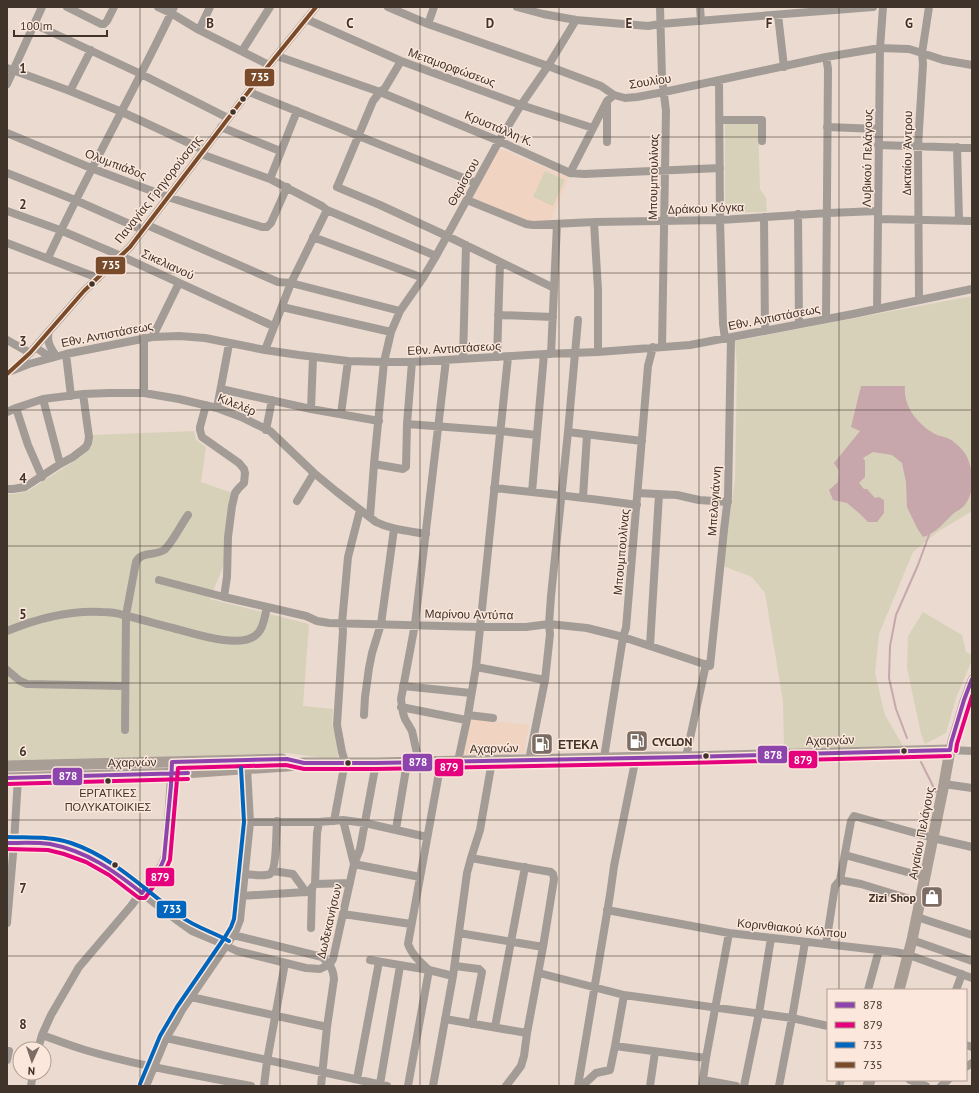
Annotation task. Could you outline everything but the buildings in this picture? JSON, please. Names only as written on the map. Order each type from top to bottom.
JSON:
[{"type":"main road","name":"Αχαρνών","points":[[13,778],[171,774],[287,766],[304,763],[407,763],[950,750]]},
{"type":"main road","name":"Αιγαίου Πελάγους","points":[[899,989],[909,955],[950,750]]},
{"type":"main road","name":"Αχαρνών","points":[[7,766],[287,759],[304,763]]},
{"type":"street","points":[[7,84],[10,70],[42,7]]},
{"type":"street","points":[[67,7],[101,24],[104,24],[107,21],[114,7]]},
{"type":"street","points":[[158,7],[172,10],[199,30],[269,65]]},
{"type":"street","points":[[199,30],[210,7]]},
{"type":"street","points":[[242,51],[270,7]]},
{"type":"street","name":"Παναγίας Γρηγορούσσης","points":[[9,373],[33,350],[84,291],[121,256],[145,227],[269,65],[316,7]]},
{"type":"street","name":"Σουλίου","points":[[388,7],[428,24],[601,86],[614,95],[625,98],[664,92],[826,57],[880,48],[909,49],[943,60],[972,65]]},
{"type":"street","points":[[428,24],[434,7]]},
{"type":"street","points":[[517,7],[543,10],[576,20],[648,26],[873,7]]},
{"type":"street","name":"Μπουμπουλίνας","points":[[660,7],[662,78],[666,111],[662,347]]},
{"type":"street","points":[[700,7],[701,21]]},
{"type":"street","name":"Λυβικού Πελάγους","points":[[877,308],[878,145],[880,48],[883,7]]},
{"type":"street","name":"Δικταίου Άντρου","points":[[919,300],[918,146],[923,64],[922,53],[929,7]]},
{"type":"street","points":[[48,258],[60,230],[91,168],[122,112],[172,10]]},
{"type":"street","points":[[778,15],[784,67]]},
{"type":"street","name":"Μεταμορφώσεως","points":[[306,20],[401,61],[521,105],[593,128]]},
{"type":"street","name":"Θερίσσου","points":[[370,517],[384,362],[391,332],[400,311],[436,256],[499,141],[576,20]]},
{"type":"street","points":[[34,24],[141,74],[228,118]]},
{"type":"street","points":[[70,91],[91,50]]},
{"type":"street","name":"Κρυστάλλη Κ.","points":[[277,56],[380,92],[499,141],[570,173],[584,174],[720,168]]},
{"type":"street","points":[[826,57],[828,69],[826,318]]},
{"type":"street","points":[[401,61],[385,88],[373,101],[337,187],[447,236],[554,288]]},
{"type":"street","points":[[10,70],[70,91],[122,112],[203,152],[287,187],[322,206],[326,210],[436,256]]},
{"type":"street","name":"Μπελογιάννη","points":[[686,757],[708,665],[728,502],[728,338],[722,324],[719,81]]},
{"type":"street","points":[[249,92],[476,183]]},
{"type":"street","points":[[570,173],[607,102],[614,95]]},
{"type":"street","points":[[607,102],[608,142]]},
{"type":"street","points":[[270,179],[297,111]]},
{"type":"street","points":[[720,120],[762,120],[762,141]]},
{"type":"street","points":[[222,127],[280,151]]},
{"type":"street","points":[[827,127],[879,130]]},
{"type":"street","name":"Ολυμπιάδος","points":[[7,133],[91,168],[168,197],[262,227],[267,227],[271,223],[287,187]]},
{"type":"street","points":[[878,145],[972,148]]},
{"type":"street","points":[[957,147],[959,220]]},
{"type":"street","points":[[7,173],[145,227],[278,282],[291,283],[400,311]]},
{"type":"street","name":"Δράκου Κόγκα","points":[[467,200],[526,224],[533,225],[594,222],[720,220],[828,213],[878,215],[918,220],[972,221]]},
{"type":"street","name":"Σικελιανού","points":[[7,210],[60,230],[121,256],[273,326]]},
{"type":"street","points":[[265,350],[273,326],[291,283],[326,210]]},
{"type":"street","points":[[798,214],[799,324]]},
{"type":"street","points":[[764,217],[765,331]]},
{"type":"street","points":[[594,222],[598,290],[598,352]]},
{"type":"street","points":[[532,492],[536,435],[543,375],[548,354],[553,317],[557,224]]},
{"type":"street","points":[[313,237],[423,278]]},
{"type":"street","points":[[7,243],[98,278]]},
{"type":"street","points":[[462,359],[466,246]]},
{"type":"street","points":[[497,357],[500,263]]},
{"type":"street","points":[[144,393],[148,337],[155,332],[179,283]]},
{"type":"street","name":"Εθν. Αντιστάσεως","points":[[7,340],[53,357],[148,337],[192,336],[265,350],[348,361],[412,362],[508,357],[690,345],[972,289]]},
{"type":"street","points":[[282,307],[391,332]]},
{"type":"street","points":[[498,315],[553,317]]},
{"type":"street","points":[[529,760],[545,680],[550,634],[549,624],[551,596],[562,496],[578,320]]},
{"type":"street","points":[[9,373],[29,364],[53,357],[48,344],[50,330]]},
{"type":"street","points":[[217,408],[229,344]]},
{"type":"street","name":"Μπουμπουλίνας","points":[[604,758],[623,637],[626,628],[648,366],[653,347]]},
{"type":"street","points":[[66,354],[71,396]]},
{"type":"street","points":[[311,409],[313,357]]},
{"type":"street","points":[[458,761],[476,667],[508,357]]},
{"type":"street","points":[[419,762],[412,731],[405,719],[401,707],[401,699],[415,624],[446,360]]},
{"type":"street","points":[[341,414],[348,361]]},
{"type":"street","points":[[374,464],[404,468],[406,463],[407,424],[412,362]]},
{"type":"street","points":[[221,389],[311,409],[379,421]]},
{"type":"street","name":"Κιλελέρ","points":[[7,412],[43,399],[83,394],[144,393],[217,408],[241,417],[273,434],[314,473],[376,522],[394,529],[426,534]]},
{"type":"street","points":[[7,489],[14,490],[25,487],[73,457],[86,447],[88,437],[83,394]]},
{"type":"street","points":[[43,399],[60,464]]},
{"type":"street","points":[[266,430],[272,400]]},
{"type":"street","points":[[206,405],[200,427],[202,437],[239,464],[244,470],[245,474],[244,483],[235,493],[232,506],[228,537],[227,576],[224,597]]},
{"type":"street","points":[[16,408],[28,445],[42,477]]},
{"type":"street","points":[[407,424],[536,435]]},
{"type":"street","points":[[568,432],[642,441]]},
{"type":"street","points":[[583,497],[587,435]]},
{"type":"street","points":[[296,501],[314,473]]},
{"type":"street","points":[[494,488],[637,504]]},
{"type":"street","points":[[638,493],[677,495],[699,500],[728,502]]},
{"type":"street","points":[[650,646],[659,494]]},
{"type":"street","points":[[334,821],[345,762],[337,725],[343,631],[342,622],[348,557],[360,510]]},
{"type":"street","points":[[125,730],[126,615],[137,558],[163,550],[188,516]]},
{"type":"street","points":[[364,715],[365,697],[372,653],[381,624],[394,529]]},
{"type":"street","name":"Μαρίνου Αντύπα","points":[[159,580],[329,623],[342,622],[480,627],[526,627],[549,624],[587,628],[623,637],[708,665]]},
{"type":"street","points":[[7,631],[37,620],[79,613],[101,612],[126,615],[210,638],[236,641],[258,634],[268,607]]},
{"type":"street","points":[[476,667],[545,680]]},
{"type":"street","points":[[7,670],[20,681],[28,684],[125,686]]},
{"type":"street","name":"Αιγαίου Πελάγους","points":[[950,750],[957,731],[964,700],[972,679]]},
{"type":"street","points":[[403,686],[471,693]]},
{"type":"street","points":[[401,707],[467,718],[494,718]]},
{"type":"street","name":"Αχαρνών","points":[[950,750],[972,751]]},
{"type":"street","points":[[578,1086],[614,866],[636,757]]},
{"type":"street","points":[[433,1086],[455,966],[467,873],[480,830],[492,761]]},
{"type":"street","points":[[40,1041],[62,996],[79,968],[142,893],[161,866],[166,852],[172,762]]},
{"type":"street","points":[[429,970],[414,956],[408,944],[440,762]]},
{"type":"street","name":"Δωδεκανήσων","points":[[321,1086],[334,979],[334,971],[330,964],[333,959],[354,864],[360,849],[376,763]]},
{"type":"street","points":[[396,829],[407,763]]},
{"type":"street","points":[[146,1086],[166,1038],[191,997],[233,936],[240,920],[243,874],[250,822],[247,768]]},
{"type":"street","points":[[7,923],[13,778]]},
{"type":"street","points":[[944,784],[972,788]]},
{"type":"street","points":[[826,944],[835,886],[840,880],[854,816],[933,838],[972,847]]},
{"type":"street","points":[[250,822],[319,822],[343,820],[396,829],[427,837]]},
{"type":"street","points":[[343,820],[354,864],[420,877]]},
{"type":"street","points":[[243,874],[266,875],[273,871],[275,863],[277,822]]},
{"type":"street","points":[[311,928],[311,888],[319,822]]},
{"type":"street","points":[[11,843],[49,844],[66,848],[89,857],[112,870],[178,922],[237,951],[306,968],[320,969],[330,964],[322,957],[233,936]]},
{"type":"street","points":[[845,855],[925,877]]},
{"type":"street","points":[[471,858],[551,872],[554,879],[544,947],[527,1033],[524,1056],[521,1066],[506,1086]]},
{"type":"street","points":[[495,1027],[525,867]]},
{"type":"street","points":[[273,871],[293,874],[311,888]]},
{"type":"street","points":[[840,880],[861,884],[920,902]]},
{"type":"street","points":[[241,896],[350,883]]},
{"type":"street","name":"Κορινθιακού Κόλπου","points":[[607,910],[729,933],[895,952],[909,955],[972,978]]},
{"type":"street","points":[[343,914],[411,924]]},
{"type":"street","points":[[917,917],[972,935]]},
{"type":"street","points":[[459,933],[544,947]]},
{"type":"street","points":[[729,933],[706,1058],[703,1083],[736,1086]]},
{"type":"street","points":[[744,1086],[759,1013],[771,938]]},
{"type":"street","points":[[912,940],[972,961]]},
{"type":"street","points":[[779,1086],[805,942]]},
{"type":"street","points":[[868,989],[879,950]]},
{"type":"street","points":[[370,960],[429,970],[453,976]]},
{"type":"street","points":[[357,1079],[380,962]]},
{"type":"street","points":[[264,1086],[267,1061],[285,963]]},
{"type":"street","points":[[166,1038],[384,1085],[400,966]]},
{"type":"street","points":[[455,966],[479,969],[482,972],[472,1024]]},
{"type":"street","points":[[408,1086],[429,970]]},
{"type":"street","points":[[539,973],[624,995],[792,1018],[827,1026]]},
{"type":"street","points":[[956,989],[962,974]]},
{"type":"street","points":[[582,1086],[596,1073],[610,1070],[624,995]]},
{"type":"street","points":[[191,997],[327,1027]]},
{"type":"street","points":[[445,1019],[527,1033]]},
{"type":"street","points":[[42,1035],[84,1050],[154,1067],[251,1086]]},
{"type":"street","points":[[615,1046],[706,1058]]},
{"type":"street","points":[[7,1060],[9,1051]]},
{"type":"street","points":[[650,1086],[655,1052]]},
{"type":"street","points":[[913,1081],[926,1086]]},
{"type":"shaded area","points":[[725,124],[758,124],[760,189],[766,198],[767,212],[725,213]]},
{"type":"shaded area","points":[[499,148],[569,178],[550,222],[532,223],[471,199]]},
{"type":"shaded area","points":[[545,171],[565,180],[553,206],[533,197]]},
{"type":"shaded area","points":[[972,296],[972,511],[936,533],[913,552],[879,634],[875,673],[885,715],[903,746],[784,749],[783,701],[765,593],[752,577],[723,566],[735,479],[737,367],[735,341]]},
{"type":"shaded area","points":[[861,386],[905,386],[906,400],[912,413],[917,419],[933,433],[953,441],[962,449],[967,457],[972,476],[972,489],[968,501],[936,530],[928,535],[923,537],[907,507],[906,482],[902,463],[892,455],[873,452],[863,458],[865,461],[865,477],[859,483],[875,498],[879,497],[884,500],[884,513],[877,522],[868,522],[847,503],[833,500],[829,490],[838,482],[839,471],[834,463],[860,431],[851,427]]},
{"type":"shaded area","points":[[194,431],[196,440],[206,447],[201,482],[232,493],[223,567],[210,599],[309,624],[303,706],[333,709],[332,725],[337,738],[338,760],[288,753],[7,761],[7,494],[28,491],[82,456],[91,447],[93,435]]},
{"type":"shaded area","points":[[923,612],[962,635],[966,652],[972,655],[972,660],[956,698],[946,733],[925,744],[921,734],[907,668],[908,636]]},
{"type":"shaded area","points":[[471,718],[529,725],[524,753],[463,754]]},
{"type":"waterway","points":[[907,738],[896,709],[889,678],[890,646],[896,615],[918,565],[929,535]]},
{"type":"waterway","points":[[921,762],[936,792]]},
{"type":"transit line","name":"735","points":[[7,374],[30,353],[84,291],[130,247],[269,65],[316,7]]},
{"type":"transit line","name":"878","points":[[950,750],[964,700],[972,679]]},
{"type":"transit line","name":"879","points":[[956,751],[972,696]]},
{"type":"transit line","name":"878","points":[[7,843],[50,844],[63,847],[99,863],[142,893],[161,866],[164,859],[172,762],[287,759],[304,763],[376,763],[950,750]]},
{"type":"transit line","name":"879","points":[[7,849],[48,850],[64,854],[86,862],[109,875],[139,898],[145,898],[166,869],[170,860],[178,768],[286,765],[304,769],[376,769],[950,756]]},
{"type":"transit line","name":"733","points":[[140,1084],[160,1036],[177,1007],[225,937],[234,919],[244,822],[241,768]]},
{"type":"transit line","name":"878","points":[[7,778],[188,773]]},
{"type":"transit line","name":"879","points":[[7,784],[188,779]]},
{"type":"transit line","name":"733","points":[[7,837],[55,839],[86,849],[115,865],[186,920],[229,941]]},
{"type":"place","name":"CYCLON","points":[[637,741]]},
{"type":"place","name":"ΕΤΕΚΑ","points":[[542,744]]},
{"type":"place","name":"ΕΡΓΑΤΙΚΕΣ ΠΟΛΥΚΑΤΟΙΚΙΕΣ","points":[[108,781]]},
{"type":"place","name":"Zizi Shop","points":[[932,897]]}]
